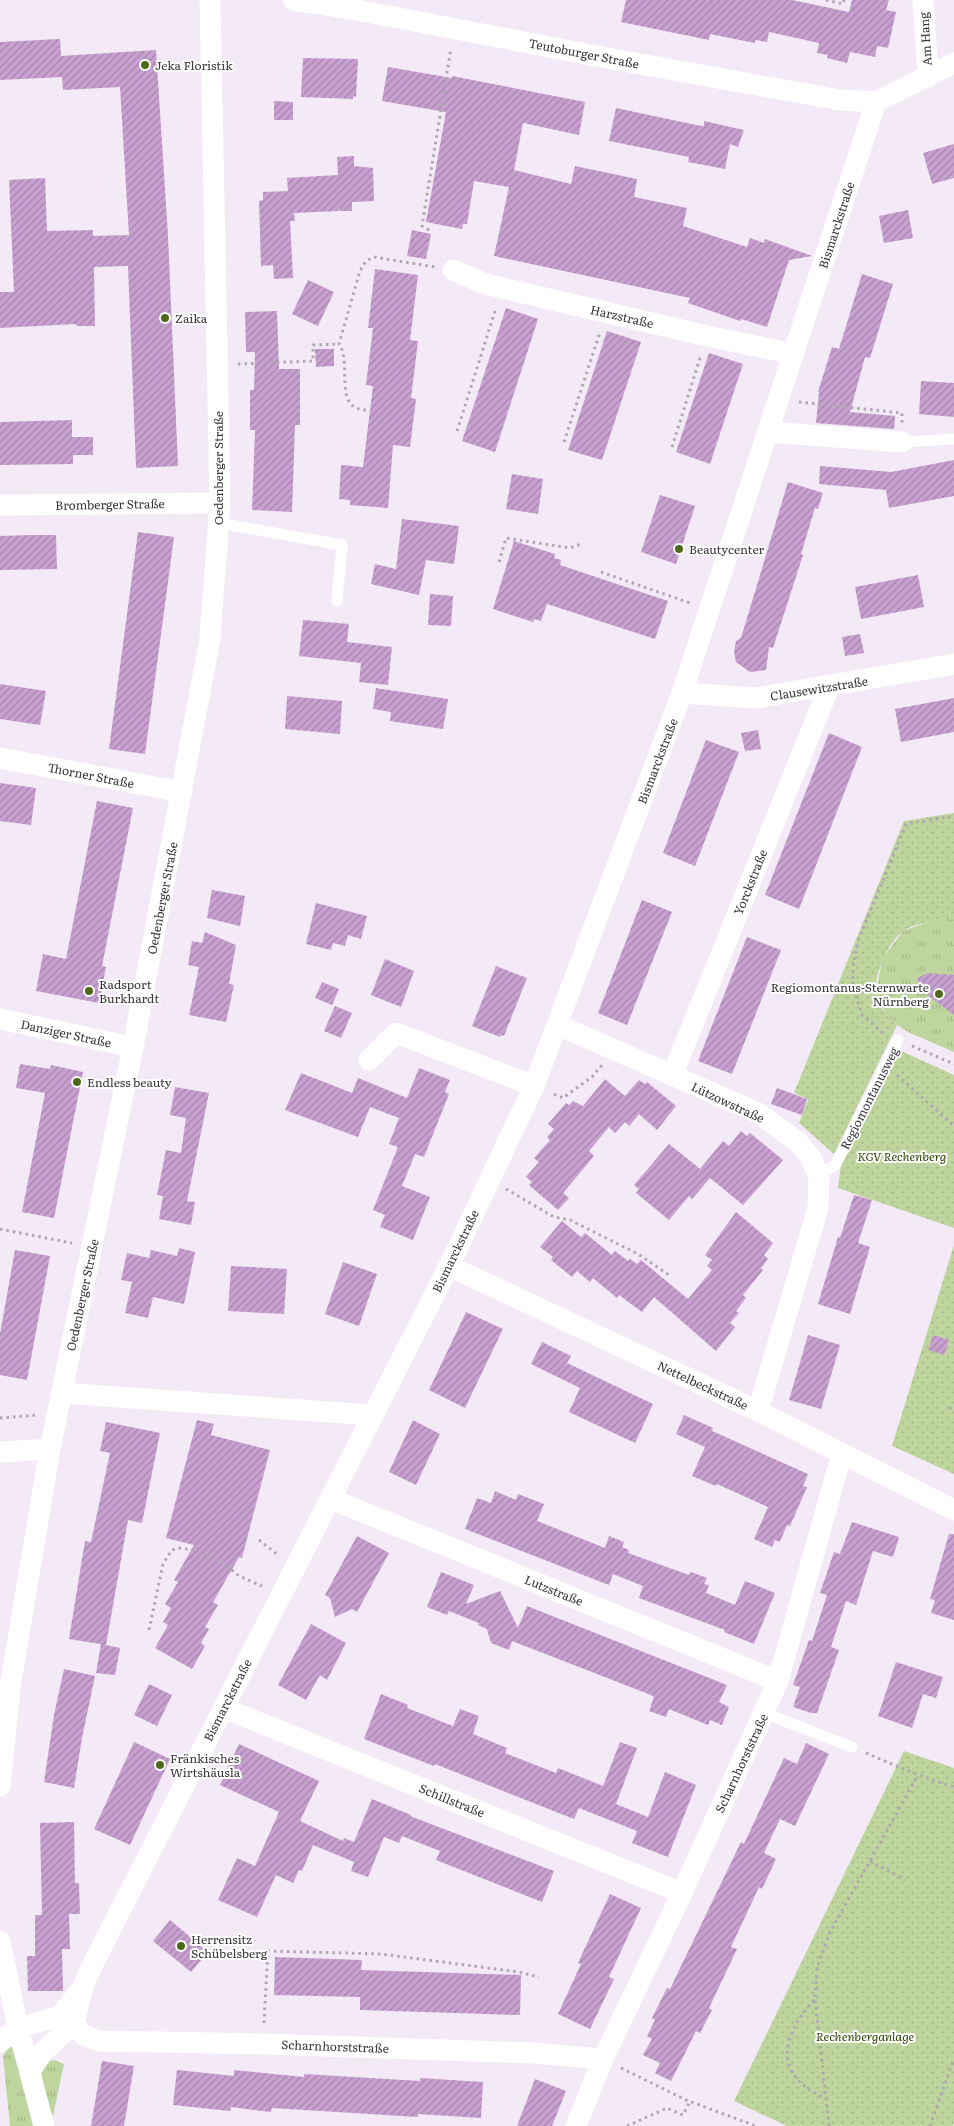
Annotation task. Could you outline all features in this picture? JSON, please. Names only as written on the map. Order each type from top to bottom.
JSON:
[{"type":"street","name":"Oedenberger Straße","points":[[0,1786],[10,1687],[50,1449],[133,1047],[210,640],[220,513],[210,0]]},
{"type":"street","name":"Teutoburger Straße","points":[[293,0],[346,8],[607,58],[820,96],[876,102]]},
{"type":"street","name":"Am Hang","points":[[922,0],[928,77]]},
{"type":"street","points":[[876,102],[954,63]]},
{"type":"street","name":"Bismarckstraße","points":[[0,2042],[18,2028],[60,2016],[83,1987],[449,1266],[534,1086],[682,693],[876,102]]},
{"type":"street","name":"Harzstraße","points":[[453,270],[483,284],[707,336],[794,354]]},
{"type":"street","points":[[768,432],[902,442]]},
{"type":"street","name":"Bromberger Straße","points":[[0,505],[220,513]]},
{"type":"street","name":"Clausewitzstraße","points":[[682,693],[756,698],[829,687],[954,664]]},
{"type":"street","name":"Yorckstraße","points":[[672,1076],[829,687]]},
{"type":"street","name":"Thorner Straße","points":[[0,758],[182,792]]},
{"type":"street","name":"Danziger Straße","points":[[0,1019],[133,1047]]},
{"type":"street","name":"Lützowstraße","points":[[558,1025],[758,1114],[798,1142],[810,1156],[819,1176],[818,1208],[758,1411]]},
{"type":"street","points":[[369,1060],[396,1033],[534,1086]]},
{"type":"street","name":"Nettelbeckstraße","points":[[449,1266],[758,1411],[954,1510]]},
{"type":"street","points":[[61,1393],[372,1415]]},
{"type":"street","points":[[0,1452],[50,1449]]},
{"type":"street","name":"Scharnhorststraße","points":[[576,2126],[603,2059],[682,1893],[778,1681],[842,1453]]},
{"type":"street","name":"Lutzstraße","points":[[331,1499],[778,1681]]},
{"type":"street","name":"Schillstraße","points":[[223,1708],[682,1893]]},
{"type":"street","points":[[0,1940],[18,2028],[44,2126]]},
{"type":"street","name":"Bismarckstraße","points":[[74,2023],[83,1987]]},
{"type":"street","points":[[30,2070],[43,2052],[74,2023]]},
{"type":"street","name":"Scharnhorststraße","points":[[74,2023],[83,2035],[99,2041],[263,2044],[533,2053],[603,2059]]},
{"type":"lane","points":[[902,442],[954,439]]},
{"type":"lane","points":[[220,513],[342,545],[337,601]]},
{"type":"lane","name":"Regiomontanusweg","points":[[819,1176],[836,1164],[898,1040]]},
{"type":"lane","points":[[764,1713],[852,1747]]},
{"type":"path","points":[[826,0],[843,4],[844,0]]},
{"type":"path","points":[[429,230],[422,226],[454,28]]},
{"type":"path","points":[[366,410],[357,410],[351,407],[346,399],[344,352],[339,344],[360,271],[366,261],[374,257],[453,270]]},
{"type":"path","points":[[457,431],[502,288]]},
{"type":"path","points":[[564,442],[598,336]]},
{"type":"path","points":[[218,365],[313,361],[313,345],[339,344]]},
{"type":"path","points":[[672,447],[700,358]]},
{"type":"path","points":[[779,399],[902,413],[902,442]]},
{"type":"path","points":[[499,562],[506,538],[570,548],[581,544]]},
{"type":"path","points":[[601,572],[710,610]]},
{"type":"path","points":[[898,1040],[884,1034],[862,1015],[853,986],[858,941],[906,824],[954,816]]},
{"type":"path","name":"Regiomontanusweg","points":[[898,1040],[954,1064]]},
{"type":"path","points":[[534,1086],[563,1098],[593,1076],[606,1061]]},
{"type":"path","points":[[884,1066],[954,1126]]},
{"type":"path","points":[[490,1180],[554,1217],[570,1220],[638,1254],[669,1274]]},
{"type":"path","points":[[0,1229],[92,1247]]},
{"type":"path","points":[[949,1408],[954,1410]]},
{"type":"path","points":[[0,1418],[57,1414]]},
{"type":"path","points":[[149,1630],[163,1564],[166,1556],[172,1550],[178,1548],[194,1550],[222,1562],[239,1576],[281,1594]]},
{"type":"path","points":[[852,1747],[918,1775],[954,1787]]},
{"type":"path","points":[[829,2126],[814,1999],[817,1968],[829,1934],[918,1775]]},
{"type":"path","points":[[870,1861],[905,1880]]},
{"type":"path","points":[[263,2044],[268,1950],[380,1954],[519,1972],[539,1977]]},
{"type":"path","points":[[814,1999],[802,2012],[792,2031],[788,2060],[792,2072],[800,2082],[812,2092],[826,2099]]},
{"type":"path","points":[[603,2059],[690,2101],[756,2126]]},
{"type":"path","points":[[930,2126],[954,2059]]},
{"type":"path","points":[[628,2126],[667,2108],[684,2115],[690,2101]]},
{"type":"green space","name":"KGV Rechenberg","points":[[954,813],[954,918],[913,926],[902,932],[891,944],[879,969],[876,994],[881,1007],[897,1025],[834,1154],[799,1123],[808,1099],[794,1093],[904,821]]},
{"type":"green space","points":[[954,918],[954,1052],[908,1032],[897,1025],[887,1015],[876,995],[882,959],[903,931],[933,920]]},
{"type":"green space","name":"KGV Rechenberg","points":[[899,1050],[954,1075],[954,1228],[838,1188],[841,1163]]},
{"type":"green space","points":[[954,1245],[954,1474],[892,1446]]},
{"type":"green space","name":"Rechenberganlage","points":[[904,1751],[954,1768],[954,2123],[953,2126],[787,2126],[734,2101]]},
{"type":"green space","points":[[13,2046],[34,2126],[10,2126],[3,2056],[9,2047]]},
{"type":"green space","points":[[55,2060],[64,2064],[53,2116],[47,2107],[41,2074],[49,2061]]},
{"type":"building","points":[[626,0],[792,0],[849,12],[852,0],[889,0],[886,10],[896,12],[888,48],[877,46],[875,57],[850,52],[847,63],[827,58],[828,55],[817,53],[819,43],[769,32],[767,42],[755,40],[755,43],[710,34],[709,40],[621,22]]},
{"type":"building","points":[[60,39],[61,56],[156,50],[168,236],[178,466],[136,468],[128,266],[94,267],[95,326],[76,326],[76,324],[0,328],[0,292],[14,292],[9,180],[45,178],[47,231],[93,230],[93,236],[129,235],[120,87],[63,90],[62,77],[0,80],[0,42]]},
{"type":"building","points":[[303,58],[358,59],[356,97],[353,96],[353,99],[301,97]]},
{"type":"building","points":[[388,67],[452,78],[452,76],[585,102],[579,135],[523,123],[514,170],[571,184],[575,166],[637,179],[634,197],[687,208],[683,226],[747,247],[750,238],[764,243],[765,239],[812,256],[789,260],[767,327],[741,319],[740,321],[688,303],[690,298],[494,256],[509,187],[474,181],[467,224],[463,224],[462,229],[426,222],[446,112],[382,101]]},
{"type":"building","points":[[274,101],[293,102],[293,120],[274,120]]},
{"type":"building","points":[[616,108],[696,125],[704,126],[704,121],[744,130],[738,147],[730,144],[725,169],[688,162],[689,157],[609,141]]},
{"type":"building","points":[[954,144],[954,178],[932,184],[923,153]]},
{"type":"building","points":[[354,156],[354,166],[373,168],[374,201],[352,202],[352,211],[339,211],[338,207],[338,211],[294,213],[295,221],[290,221],[293,278],[274,279],[273,265],[261,266],[259,201],[263,200],[263,192],[288,191],[287,178],[338,175],[337,157]]},
{"type":"building","points":[[908,210],[913,238],[884,243],[879,216]]},
{"type":"building","points":[[412,230],[431,234],[426,259],[407,256]]},
{"type":"building","points":[[375,269],[418,275],[410,340],[418,341],[411,398],[416,399],[410,447],[393,445],[388,508],[350,505],[350,500],[339,499],[341,465],[363,467],[373,386],[366,385],[373,328],[368,328]]},
{"type":"building","points":[[862,274],[893,284],[870,358],[865,357],[850,412],[895,416],[894,429],[816,423],[818,392],[832,347],[839,349]]},
{"type":"building","points":[[308,280],[334,292],[318,326],[292,314]]},
{"type":"building","points":[[506,308],[538,319],[495,452],[462,441]]},
{"type":"building","points":[[277,311],[279,369],[300,369],[300,425],[295,425],[292,512],[252,510],[255,430],[250,430],[250,390],[254,390],[255,352],[246,352],[245,312]]},
{"type":"building","points":[[607,331],[641,342],[602,460],[568,450]]},
{"type":"building","points":[[315,349],[334,349],[334,366],[316,367]]},
{"type":"building","points":[[709,353],[743,364],[710,464],[676,452]]},
{"type":"building","points":[[921,381],[954,383],[954,417],[919,414]]},
{"type":"building","points":[[72,420],[72,437],[93,437],[93,455],[73,455],[73,464],[0,465],[0,422]]},
{"type":"building","points":[[954,460],[954,496],[889,508],[886,490],[819,484],[820,466],[891,472]]},
{"type":"building","points":[[512,474],[543,479],[538,514],[506,509]]},
{"type":"building","points":[[788,482],[823,493],[818,509],[815,508],[801,554],[803,555],[773,648],[769,647],[766,670],[750,672],[736,662],[734,652],[736,641],[741,638]]},
{"type":"building","points":[[660,495],[695,506],[676,564],[641,552]]},
{"type":"building","points":[[402,519],[459,526],[454,564],[426,560],[419,595],[371,584],[375,564],[396,569]]},
{"type":"building","points":[[138,532],[174,537],[145,754],[109,749]]},
{"type":"building","points":[[56,535],[57,569],[0,570],[0,536]]},
{"type":"building","points":[[514,541],[555,554],[554,558],[561,560],[560,565],[668,601],[655,639],[547,604],[541,621],[534,619],[533,622],[493,609]]},
{"type":"building","points":[[918,575],[924,607],[861,619],[855,587]]},
{"type":"building","points":[[430,594],[453,596],[451,626],[428,625]]},
{"type":"building","points":[[303,620],[349,624],[347,642],[392,647],[388,685],[359,682],[361,663],[299,656]]},
{"type":"building","points":[[860,634],[864,653],[845,656],[842,637]]},
{"type":"building","points":[[0,684],[46,691],[40,725],[0,719]]},
{"type":"building","points":[[376,688],[448,699],[443,729],[390,721],[391,712],[373,709]]},
{"type":"building","points":[[287,696],[342,701],[340,734],[285,729]]},
{"type":"building","points":[[954,698],[954,732],[901,742],[895,709]]},
{"type":"building","points":[[758,730],[761,749],[745,751],[741,733]]},
{"type":"building","points":[[829,733],[862,747],[799,909],[765,895]]},
{"type":"building","points":[[706,740],[739,752],[695,866],[663,853]]},
{"type":"building","points":[[0,783],[36,788],[31,825],[0,821]]},
{"type":"building","points":[[97,801],[133,808],[102,966],[106,967],[99,1003],[36,991],[43,954],[66,959]]},
{"type":"building","points":[[212,890],[245,896],[240,926],[207,918]]},
{"type":"building","points":[[642,900],[672,912],[627,1025],[598,1013]]},
{"type":"building","points":[[316,903],[367,916],[361,939],[348,935],[345,946],[333,943],[331,950],[306,944]]},
{"type":"building","points":[[205,932],[236,945],[229,984],[234,985],[226,1022],[189,1015],[199,967],[188,965],[192,941],[202,943]]},
{"type":"building","points":[[747,937],[781,950],[732,1074],[698,1061]]},
{"type":"building","points":[[385,959],[414,971],[401,1007],[371,995]]},
{"type":"building","points":[[496,966],[527,978],[504,1036],[501,1035],[500,1037],[472,1026]]},
{"type":"building","name":"Regiomontanus-Sternwarte Nürnberg","points":[[927,973],[954,975],[954,1015],[917,987],[918,978]]},
{"type":"building","points":[[322,982],[339,989],[332,1005],[315,998]]},
{"type":"building","points":[[335,1006],[352,1013],[341,1038],[324,1031]]},
{"type":"building","points":[[20,1064],[50,1069],[51,1065],[83,1072],[54,1218],[22,1212],[45,1093],[16,1088]]},
{"type":"building","points":[[419,1068],[450,1080],[445,1092],[449,1094],[424,1157],[415,1154],[402,1186],[430,1197],[413,1240],[380,1227],[385,1215],[373,1210],[398,1147],[389,1144],[399,1118],[370,1107],[358,1137],[285,1110],[301,1073],[352,1093],[358,1078],[407,1098]]},
{"type":"building","points":[[605,1079],[625,1096],[639,1080],[645,1084],[647,1082],[676,1106],[657,1130],[639,1114],[629,1126],[625,1122],[615,1133],[609,1127],[589,1151],[594,1156],[563,1193],[569,1198],[558,1210],[529,1185],[532,1182],[526,1177],[539,1162],[534,1158],[550,1140],[547,1137],[554,1129],[548,1124],[566,1103],[569,1105],[573,1101],[583,1106]]},
{"type":"building","points":[[175,1087],[209,1093],[187,1201],[195,1202],[191,1225],[159,1219],[163,1196],[157,1195],[166,1150],[181,1153],[186,1118],[170,1115]]},
{"type":"building","points":[[777,1088],[807,1099],[802,1115],[771,1104]]},
{"type":"building","points":[[741,1131],[747,1136],[750,1133],[783,1160],[743,1205],[710,1178],[692,1199],[689,1196],[669,1220],[636,1193],[639,1189],[634,1185],[669,1144],[700,1169],[723,1141],[729,1146]]},
{"type":"building","points":[[854,1195],[872,1200],[858,1243],[870,1247],[850,1314],[818,1304],[838,1237],[840,1238]]},
{"type":"building","points":[[736,1212],[773,1243],[764,1255],[768,1259],[761,1268],[763,1270],[743,1295],[746,1298],[736,1311],[739,1313],[730,1323],[735,1327],[716,1351],[654,1297],[642,1312],[619,1295],[617,1298],[593,1278],[590,1282],[577,1271],[572,1277],[551,1260],[553,1257],[540,1247],[562,1221],[581,1237],[585,1233],[612,1255],[615,1251],[628,1261],[630,1259],[637,1264],[641,1260],[688,1299],[712,1270],[707,1266],[712,1260],[705,1255]]},
{"type":"building","points":[[179,1248],[195,1252],[184,1304],[153,1297],[148,1318],[125,1313],[132,1282],[121,1280],[127,1253],[149,1258],[151,1250],[177,1256]]},
{"type":"building","points":[[15,1250],[50,1256],[27,1380],[0,1375],[0,1334]]},
{"type":"building","points":[[343,1262],[377,1274],[359,1326],[325,1314]]},
{"type":"building","points":[[231,1266],[287,1269],[284,1314],[228,1311]]},
{"type":"building","points":[[466,1312],[503,1329],[465,1408],[429,1390]]},
{"type":"building","points":[[808,1335],[840,1345],[821,1409],[789,1400]]},
{"type":"building","points":[[933,1335],[949,1340],[944,1355],[928,1350]]},
{"type":"building","points":[[542,1342],[571,1356],[567,1363],[653,1404],[635,1443],[569,1412],[580,1388],[531,1364]]},
{"type":"building","points":[[684,1415],[713,1428],[712,1431],[808,1474],[803,1486],[807,1487],[790,1526],[787,1525],[780,1542],[775,1540],[772,1547],[754,1539],[768,1507],[717,1484],[716,1486],[692,1476],[705,1447],[676,1434]]},
{"type":"building","points":[[197,1420],[214,1424],[211,1435],[270,1450],[242,1558],[239,1557],[213,1602],[218,1605],[205,1627],[209,1629],[201,1643],[205,1646],[192,1669],[155,1648],[168,1625],[163,1622],[171,1608],[165,1604],[178,1582],[174,1580],[194,1545],[166,1538]]},
{"type":"building","points":[[413,1420],[440,1434],[416,1485],[389,1472]]},
{"type":"building","points":[[106,1422],[160,1433],[142,1523],[128,1520],[106,1645],[69,1639],[85,1541],[91,1542],[110,1453],[100,1451]]},
{"type":"building","points":[[495,1491],[516,1500],[518,1494],[544,1504],[537,1521],[605,1548],[609,1536],[624,1542],[622,1547],[629,1550],[628,1553],[689,1575],[691,1572],[707,1578],[704,1584],[709,1585],[706,1593],[735,1605],[745,1581],[775,1593],[754,1644],[724,1632],[725,1630],[639,1598],[643,1586],[613,1574],[609,1585],[465,1529],[477,1498],[491,1503]]},
{"type":"building","points":[[852,1522],[899,1537],[893,1557],[873,1551],[856,1605],[846,1601],[831,1647],[839,1650],[817,1713],[811,1713],[793,1707],[800,1687],[793,1685],[809,1640],[812,1641],[827,1595],[820,1593],[834,1552],[840,1554]]},
{"type":"building","points":[[949,1534],[954,1534],[954,1620],[931,1613],[935,1600],[930,1599]]},
{"type":"building","points":[[357,1536],[389,1553],[357,1612],[352,1609],[335,1617],[330,1598],[325,1595]]},
{"type":"building","points":[[441,1572],[474,1585],[466,1604],[500,1591],[518,1628],[527,1606],[727,1685],[719,1702],[729,1707],[722,1725],[710,1720],[708,1725],[669,1709],[666,1717],[649,1711],[654,1697],[651,1695],[512,1641],[509,1650],[491,1643],[487,1629],[478,1625],[479,1623],[449,1611],[447,1615],[427,1607]]},
{"type":"building","points":[[311,1624],[346,1643],[327,1680],[320,1675],[306,1700],[278,1685]]},
{"type":"building","points":[[101,1644],[120,1648],[115,1675],[96,1673]]},
{"type":"building","points":[[896,1662],[943,1677],[936,1698],[923,1694],[912,1728],[878,1716]]},
{"type":"building","points":[[64,1669],[95,1676],[74,1788],[44,1782],[54,1715]]},
{"type":"building","points":[[149,1684],[172,1695],[157,1726],[134,1715]]},
{"type":"building","points":[[381,1694],[408,1705],[407,1708],[453,1726],[460,1709],[479,1716],[473,1734],[507,1748],[505,1753],[556,1773],[558,1768],[603,1786],[620,1742],[637,1748],[616,1804],[648,1817],[665,1772],[696,1785],[668,1857],[632,1843],[637,1831],[579,1808],[574,1819],[435,1764],[434,1766],[364,1739]]},
{"type":"building","points":[[134,1742],[170,1759],[130,1845],[94,1829]]},
{"type":"building","points":[[806,1743],[829,1754],[795,1826],[780,1819],[764,1853],[776,1859],[762,1889],[759,1887],[731,1947],[737,1949],[709,2008],[712,2010],[700,2033],[696,2031],[671,2081],[655,2073],[660,2063],[643,2055],[652,2039],[647,2036],[655,2020],[652,2018],[667,1988],[670,1989],[741,1842],[744,1844],[784,1758],[797,1764]]},
{"type":"building","points":[[239,1744],[319,1781],[300,1821],[343,1841],[344,1838],[354,1842],[372,1799],[410,1816],[554,1871],[542,1902],[436,1860],[440,1851],[402,1836],[399,1843],[384,1837],[368,1877],[351,1871],[354,1862],[313,1845],[302,1871],[299,1870],[293,1883],[276,1875],[257,1917],[218,1900],[237,1858],[255,1866],[279,1812],[220,1785]]},
{"type":"building","points":[[74,1822],[75,1883],[79,1883],[80,1914],[69,1914],[70,1949],[62,1949],[63,1991],[28,1991],[27,1956],[35,1956],[35,1915],[42,1915],[40,1823]]},
{"type":"building","points":[[610,1894],[641,1908],[609,1977],[614,1979],[590,2029],[558,2014],[581,1964],[578,1963]]},
{"type":"building","name":"Herrensitz Schübelsberg","points":[[170,1920],[208,1952],[191,1972],[153,1941]]},
{"type":"building","points":[[275,1957],[362,1960],[361,1970],[521,1975],[520,2015],[360,2010],[360,1997],[274,1995]]},
{"type":"building","points":[[102,2061],[134,2066],[124,2126],[91,2126]]},
{"type":"building","points":[[177,2070],[234,2076],[234,2070],[304,2077],[304,2074],[420,2081],[420,2078],[483,2082],[481,2118],[418,2114],[418,2117],[272,2108],[271,2112],[231,2107],[230,2111],[173,2105]]},
{"type":"building","points":[[535,2079],[566,2091],[552,2126],[517,2126]]},
{"type":"place","name":"Jeka Floristik","points":[[145,65]]},
{"type":"place","name":"Zaika","points":[[165,318]]},
{"type":"place","name":"Beautycenter","points":[[679,549]]},
{"type":"place","name":"Radsport Burkhardt","points":[[89,991]]},
{"type":"place","name":"Regiomontanus-Sternwarte Nürnberg","points":[[939,994]]},
{"type":"place","name":"Endless beauty","points":[[77,1082]]},
{"type":"place","name":"Fränkisches Wirtshäusla","points":[[160,1765]]},
{"type":"place","name":"Herrensitz Schübelsberg","points":[[181,1946]]}]
